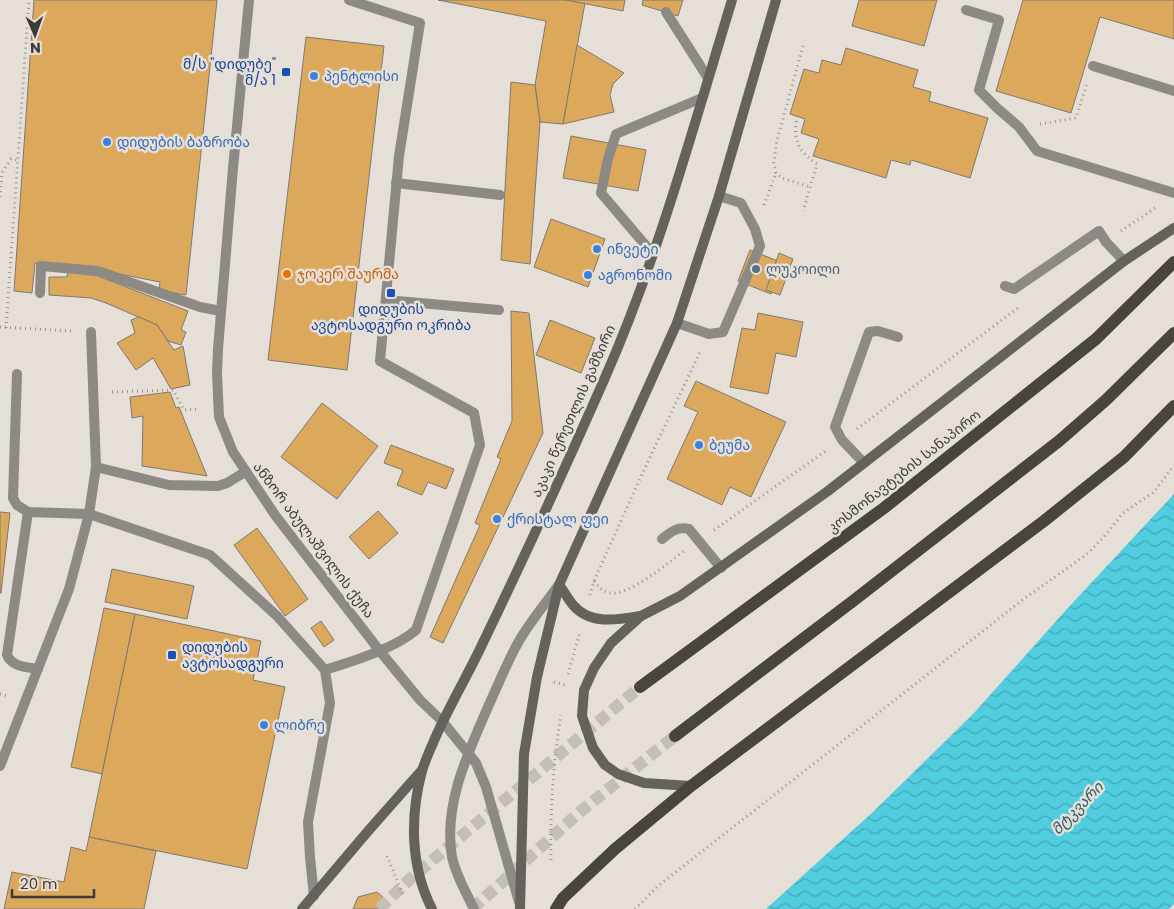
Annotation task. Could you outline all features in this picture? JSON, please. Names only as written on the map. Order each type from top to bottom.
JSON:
[{"type":"main road","name":"აკაკი წერეთლის გამზირი","points":[[432,909],[421,881],[414,840],[414,814],[422,769],[442,721],[482,645],[605,378],[653,254],[732,0]]},
{"type":"main road","points":[[520,907],[524,754],[537,677],[559,584],[677,323],[719,196],[776,0]]},
{"type":"main road","points":[[690,786],[644,783],[618,774],[605,765],[593,748],[582,716],[584,690],[594,668],[611,642],[642,616],[680,596],[828,491],[1124,261],[1174,228]]},
{"type":"main road","name":"კოსმონავტების სანაპირო","points":[[640,687],[892,502],[1096,339],[1174,262]]},
{"type":"main road","points":[[675,736],[1059,441],[1106,400],[1174,333]]},
{"type":"main road","points":[[556,909],[563,898],[615,849],[690,786],[1044,521],[1124,457],[1174,406]]},
{"type":"main road","points":[[559,584],[573,605],[585,615],[596,619],[616,620],[642,616]]},
{"type":"main road","points":[[302,909],[422,769]]},
{"type":"street","name":"ანზორ აბულაშვილის ქუჩა","points":[[249,0],[216,374],[219,417],[233,452],[275,515],[379,650],[420,700],[442,721],[476,763],[486,787],[520,907]]},
{"type":"street","points":[[325,670],[379,650],[416,630],[420,624],[480,445],[474,413],[380,360],[399,156],[420,23],[349,0]]},
{"type":"street","points":[[966,10],[999,20],[979,90],[1019,127],[1037,151],[1174,193]]},
{"type":"street","points":[[666,12],[708,78]]},
{"type":"street","points":[[1093,66],[1174,91]]},
{"type":"street","points":[[653,254],[601,193],[608,159],[616,134],[702,98]]},
{"type":"street","points":[[396,183],[500,195]]},
{"type":"street","points":[[677,323],[709,334],[723,332],[760,246],[741,203],[719,196]]},
{"type":"street","points":[[1005,286],[1014,289],[1099,231],[1106,242],[1124,261]]},
{"type":"street","points":[[40,293],[41,266],[98,271],[200,308],[221,311]]},
{"type":"street","points":[[386,300],[500,310]]},
{"type":"street","points":[[864,463],[842,440],[835,427],[869,332],[878,331],[898,337]]},
{"type":"street","points":[[0,766],[69,589],[89,514],[96,467],[91,332]]},
{"type":"street","points":[[16,374],[13,498],[17,505],[28,512],[89,514],[210,555],[277,616],[325,670],[330,703],[308,822],[314,896]]},
{"type":"street","points":[[96,467],[169,485],[218,486],[245,472]]},
{"type":"street","points":[[28,512],[7,655],[9,661],[14,664],[38,670]]},
{"type":"street","points":[[662,539],[674,529],[681,527],[689,529],[721,568]]},
{"type":"street","points":[[474,909],[459,880],[452,857],[451,834],[456,789],[468,753],[506,665],[515,648],[559,584]]},
{"type":"path","points":[[6,328],[29,0]]},
{"type":"path","points":[[754,229],[776,173],[774,163],[776,144],[803,46]]},
{"type":"path","points":[[1019,127],[1076,118],[1093,66]]},
{"type":"path","points":[[798,116],[795,127],[799,148],[805,156],[817,164],[803,211]]},
{"type":"path","points":[[0,197],[2,172],[11,159],[17,160]]},
{"type":"path","points":[[776,173],[782,178],[810,187]]},
{"type":"path","points":[[1106,242],[1159,204]]},
{"type":"path","points":[[594,582],[602,590],[611,593],[631,588],[842,440],[1020,306]]},
{"type":"path","points":[[0,327],[91,332]]},
{"type":"path","points":[[585,615],[594,582],[642,474],[709,334]]},
{"type":"path","points":[[94,393],[173,390],[184,410],[197,409]]},
{"type":"path","points":[[635,909],[658,886],[1021,601],[1087,554],[1123,513],[1154,492],[1172,468]]},
{"type":"path","points":[[551,860],[550,819],[556,746]]},
{"type":"path","points":[[387,856],[406,900]]},
{"type":"water","name":"მტკვარი","points":[[1174,494],[1174,904],[1169,909],[766,909],[874,811],[974,713],[1066,610]]},
{"type":"building","name":"დიდუბის ბაზრობა","points":[[34,0],[217,0],[186,295],[159,290],[160,282],[94,269],[35,263],[32,293],[14,291]]},
{"type":"building","points":[[438,0],[566,0],[585,3],[563,124],[540,122],[535,85],[546,21]]},
{"type":"building","points":[[566,0],[625,0],[623,11]]},
{"type":"building","points":[[643,0],[683,0],[678,16],[642,5]]},
{"type":"building","points":[[859,0],[937,0],[924,46],[852,26]]},
{"type":"building","points":[[1023,0],[1174,0],[1174,39],[1100,17],[1071,113],[996,91]]},
{"type":"building","points":[[306,37],[384,46],[347,370],[268,360]]},
{"type":"building","points":[[577,45],[624,73],[613,84],[610,95],[614,112],[563,124]]},
{"type":"building","points":[[846,48],[918,70],[913,87],[931,92],[929,101],[988,118],[970,178],[911,160],[910,165],[891,160],[886,178],[813,156],[819,139],[801,133],[805,119],[790,114],[804,69],[819,73],[822,60],[841,65]]},
{"type":"building","points":[[511,82],[535,85],[540,122],[530,264],[501,260]]},
{"type":"building","points":[[571,136],[646,150],[638,191],[563,178]]},
{"type":"building","points":[[551,219],[605,239],[588,287],[534,267]]},
{"type":"building","points":[[750,250],[783,263],[771,294],[738,281]]},
{"type":"building","points":[[779,253],[793,259],[780,295],[766,290]]},
{"type":"building","points":[[68,271],[98,276],[188,311],[181,330],[186,332],[181,345],[168,341],[157,325],[106,303],[91,298],[49,295],[49,277],[67,277]]},
{"type":"building","points":[[511,311],[529,313],[543,433],[443,643],[430,637],[480,525],[475,523],[501,459],[497,457],[512,421]]},
{"type":"building","points":[[758,313],[803,322],[796,357],[776,353],[768,394],[730,387],[742,328],[755,330]]},
{"type":"building","points":[[139,317],[157,325],[174,350],[183,346],[190,385],[171,389],[153,358],[136,370],[117,343],[135,333],[131,320]]},
{"type":"building","points":[[550,320],[595,338],[581,373],[536,355]]},
{"type":"building","points":[[696,381],[786,422],[751,497],[730,487],[722,505],[667,479],[698,412],[684,406]]},
{"type":"building","points":[[170,392],[176,408],[179,407],[207,476],[142,466],[143,416],[132,418],[130,397]]},
{"type":"building","points":[[322,403],[378,446],[337,499],[281,457]]},
{"type":"building","points":[[391,445],[454,469],[446,489],[428,482],[422,495],[397,485],[403,470],[384,463]]},
{"type":"building","points":[[378,511],[398,533],[369,559],[349,537]]},
{"type":"building","points":[[0,512],[10,513],[1,593],[0,593]]},
{"type":"building","points":[[257,528],[308,599],[285,616],[234,545]]},
{"type":"building","points":[[112,569],[194,586],[187,619],[105,602]]},
{"type":"building","points":[[104,608],[135,614],[102,774],[71,767]]},
{"type":"building","points":[[135,614],[261,641],[253,680],[285,687],[247,869],[89,837]]},
{"type":"building","points":[[321,621],[334,640],[324,647],[311,628]]},
{"type":"building","points":[[89,837],[156,851],[144,909],[4,909],[12,872],[64,882],[71,847],[86,851]]},
{"type":"building","points":[[377,892],[385,899],[384,909],[353,909],[358,897]]},
{"type":"tunnel","points":[[379,909],[410,879],[640,687]]},
{"type":"tunnel","points":[[472,909],[581,811],[675,736]]},
{"type":"place","name":"მ/ს \"დიდუბე\" მ/ა 1","points":[[286,72]]},
{"type":"place","name":"პენტლისი","points":[[314,76]]},
{"type":"place","name":"დიდუბის ბაზრობა","points":[[107,142]]},
{"type":"place","name":"ინვეტი","points":[[597,249]]},
{"type":"place","name":"ლუკოილი","points":[[756,269]]},
{"type":"place","name":"ჯოკერ შაურმა","points":[[287,274]]},
{"type":"place","name":"აგრონომი","points":[[588,275]]},
{"type":"place","name":"დიდუბის ავტოსადგური ოკრიბა","points":[[391,293]]},
{"type":"place","name":"ბეუმა","points":[[699,445]]},
{"type":"place","name":"ქრისტალ ფეი","points":[[497,519]]},
{"type":"place","name":"დიდუბის ავტოსადგური","points":[[172,655]]},
{"type":"place","name":"ლიბრე","points":[[264,725]]}]
